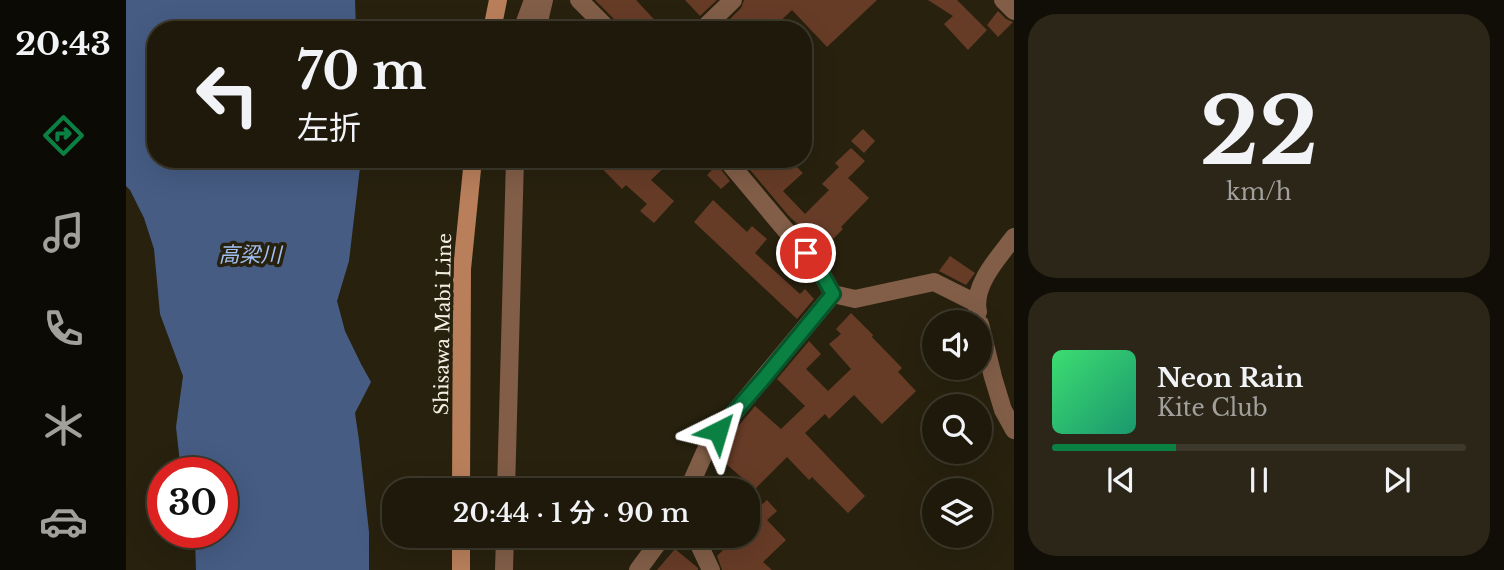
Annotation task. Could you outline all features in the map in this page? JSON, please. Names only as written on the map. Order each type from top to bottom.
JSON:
[{"type":"main road","points":[[494,21],[498,0]]},
{"type":"main road","name":"Shisawa Mabi Line","points":[[461,478],[462,269],[472,168]]},
{"type":"main road","points":[[461,548],[461,570]]},
{"type":"street","points":[[525,21],[533,0]]},
{"type":"street","points":[[539,21],[544,0]]},
{"type":"street","points":[[711,21],[733,0]]},
{"type":"street","points":[[1003,0],[1014,11]]},
{"type":"street","points":[[580,1],[599,21]]},
{"type":"street","points":[[506,478],[515,168]]},
{"type":"street","points":[[734,168],[820,271],[833,294],[855,299],[934,282],[976,303]]},
{"type":"street","points":[[977,310],[976,303],[982,283],[1014,237]]},
{"type":"street","points":[[693,478],[709,443],[833,294]]},
{"type":"street","points":[[992,373],[1003,410],[1014,430]]},
{"type":"street","points":[[504,570],[505,548]]},
{"type":"street","points":[[638,570],[654,548]]},
{"type":"street","points":[[701,548],[711,570]]},
{"type":"water","name":"高梁川","points":[[126,0],[355,0],[356,21],[147,21],[147,168],[360,168],[349,261],[337,301],[345,331],[371,382],[355,413],[369,532],[369,570],[196,570],[195,548],[238,548],[238,457],[179,457],[176,427],[183,376],[160,314],[154,249],[144,218],[126,186]]},
{"type":"building","points":[[595,0],[636,0],[656,21],[616,21]]},
{"type":"building","points":[[685,0],[717,0],[700,16]]},
{"type":"building","points":[[744,0],[877,0],[827,47],[812,31],[812,21],[802,21],[792,10],[780,21],[728,21],[741,8]]},
{"type":"building","points":[[928,0],[957,0],[987,30],[968,50],[944,24],[953,16]]},
{"type":"building","points":[[998,11],[1013,22],[998,37],[987,25]]},
{"type":"building","points":[[863,129],[875,141],[864,153],[851,141]]},
{"type":"building","points":[[851,148],[865,161],[848,178],[869,198],[823,249],[788,215],[749,168],[798,168],[803,173],[783,191],[805,214],[829,190],[822,184],[839,167],[835,163]]},
{"type":"building","points":[[602,168],[664,168],[651,180],[674,201],[654,223],[640,211],[647,204],[626,185],[622,189]]},
{"type":"building","points":[[710,168],[720,168],[730,181],[721,189],[707,175],[712,170]]},
{"type":"building","points":[[713,200],[747,232],[752,226],[767,239],[755,253],[800,294],[805,289],[814,299],[797,319],[694,222]]},
{"type":"building","points":[[950,256],[975,273],[966,285],[939,271]]},
{"type":"building","points":[[851,313],[902,368],[898,372],[916,391],[882,424],[854,395],[829,419],[825,414],[805,433],[865,496],[848,513],[812,477],[809,480],[787,457],[760,484],[760,478],[742,478],[725,463],[720,469],[713,462],[719,449],[755,406],[781,429],[805,406],[777,379],[809,341],[821,354],[806,369],[828,391],[851,369],[829,344],[841,334],[836,329]]},
{"type":"building","points":[[767,500],[777,511],[767,520],[786,540],[763,562],[772,570],[722,570],[717,556],[725,548],[760,548],[760,506]]},
{"type":"building","points":[[675,549],[698,568],[698,570],[657,570]]},
{"type":"route","points":[[718,431],[833,294],[806,253]]}]
